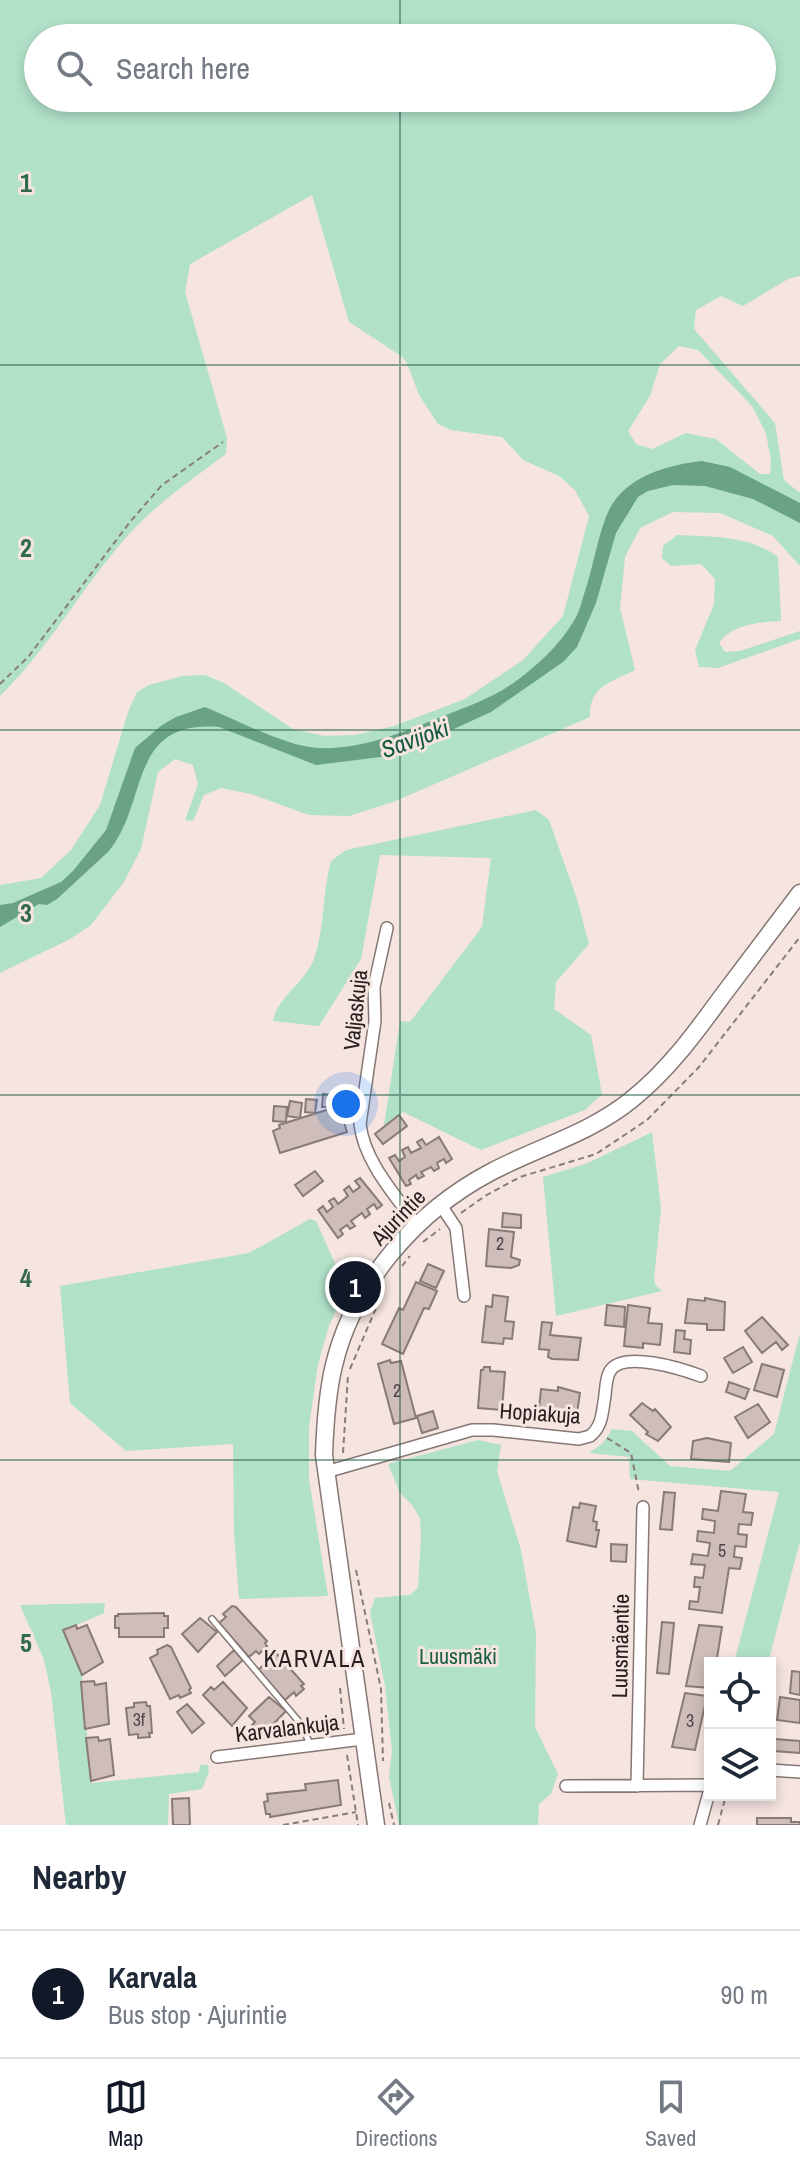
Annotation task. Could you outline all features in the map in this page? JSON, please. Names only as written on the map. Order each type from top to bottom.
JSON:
[{"type":"street","name":"Ajurintie","points":[[376,1825],[324,1455],[326,1410],[334,1363],[349,1322],[382,1265],[416,1224],[440,1204],[491,1172],[610,1117],[662,1072],[800,893]]},
{"type":"street","name":"Valjaskuja","points":[[387,928],[374,987],[375,1021],[360,1124],[361,1138],[416,1224]]},
{"type":"street","points":[[440,1204],[456,1228],[464,1296]]},
{"type":"street","name":"Hopiakuja","points":[[326,1472],[472,1430],[579,1439],[595,1433],[602,1420],[608,1376],[615,1366],[633,1362],[674,1367],[701,1376]]},
{"type":"street","name":"Luusmäentie","points":[[637,1786],[643,1507]]},
{"type":"street","name":"Karvalankuja","points":[[217,1757],[363,1739]]},
{"type":"street","points":[[776,1770],[800,1772]]},
{"type":"street","points":[[566,1786],[704,1787]]},
{"type":"street","points":[[700,1825],[706,1801]]},
{"type":"lane","points":[[212,1619],[301,1724],[310,1745]]},
{"type":"path","points":[[0,684],[29,656],[130,522],[162,485],[223,442]]},
{"type":"path","points":[[421,1244],[485,1196],[520,1177],[596,1154],[647,1120],[699,1067],[800,937]]},
{"type":"path","points":[[395,1274],[412,1254]]},
{"type":"path","points":[[343,1467],[345,1397],[349,1373],[383,1291]]},
{"type":"path","points":[[595,1433],[631,1453],[643,1507]]},
{"type":"path","points":[[357,1572],[381,1689],[383,1762]]},
{"type":"path","points":[[387,1793],[394,1825]]},
{"type":"path","points":[[718,1825],[724,1801]]},
{"type":"path","points":[[283,1825],[303,1824],[356,1812]]},
{"type":"green space","points":[[0,0],[800,0],[800,276],[788,279],[743,306],[721,296],[696,310],[694,329],[775,423],[784,480],[800,493],[800,566],[773,536],[720,513],[673,512],[640,528],[625,557],[620,608],[635,670],[597,692],[590,717],[393,802],[349,816],[309,815],[251,794],[221,788],[204,795],[193,821],[185,820],[198,784],[193,765],[175,759],[158,772],[141,849],[124,882],[91,925],[70,939],[0,973],[0,885],[41,878],[71,850],[100,805],[137,692],[149,685],[182,676],[205,675],[224,683],[293,729],[324,736],[355,735],[394,726],[465,699],[523,660],[563,616],[589,516],[575,490],[559,476],[523,460],[502,437],[451,430],[438,424],[419,395],[407,363],[401,356],[349,322],[312,195],[190,264],[185,292],[227,438],[226,454],[134,529],[0,696]],"holes":[[[679,346],[698,350],[752,406],[766,433],[770,474],[760,474],[716,439],[686,433],[652,449],[636,444],[628,431],[650,396],[660,364]]]},
{"type":"green space","points":[[677,535],[743,541],[778,557],[781,621],[756,623],[731,632],[719,643],[725,652],[740,651],[800,631],[800,639],[718,668],[699,667],[695,650],[714,604],[715,579],[701,564],[671,566],[662,558],[663,546]]},
{"type":"green space","points":[[536,810],[549,820],[589,944],[556,982],[554,1009],[591,1035],[602,1094],[585,1110],[481,1150],[403,1112],[384,1125],[400,1021],[410,1022],[482,927],[491,858],[380,855],[361,959],[319,1026],[273,1021],[280,1005],[314,959],[331,861],[346,850]]},
{"type":"green space","points":[[652,1132],[661,1208],[654,1279],[662,1291],[556,1316],[543,1177],[588,1163]]},
{"type":"green space","points":[[310,1219],[316,1221],[346,1288],[329,1326],[318,1364],[309,1427],[309,1479],[328,1596],[239,1599],[234,1533],[233,1444],[126,1451],[70,1403],[60,1286],[249,1253]]},
{"type":"green space","points":[[800,1333],[800,1541],[770,1657],[736,1657],[779,1492],[630,1479],[629,1457],[589,1453],[603,1443],[612,1429],[632,1431],[670,1466],[730,1471],[774,1434]]},
{"type":"green space","name":"Luusmäki","points":[[478,1440],[501,1445],[497,1471],[521,1550],[536,1633],[535,1727],[558,1774],[551,1794],[539,1804],[538,1825],[399,1825],[389,1777],[392,1751],[385,1686],[370,1612],[375,1598],[410,1595],[418,1588],[421,1537],[420,1518],[400,1493],[388,1464]]},
{"type":"green space","points":[[105,1603],[104,1613],[63,1631],[82,1675],[91,1783],[199,1772],[200,1765],[208,1765],[209,1772],[202,1789],[169,1794],[168,1825],[66,1825],[51,1692],[44,1660],[20,1605]]},
{"type":"water","name":"Savijoki","points":[[702,461],[730,467],[800,503],[800,523],[753,499],[705,486],[673,485],[648,491],[638,497],[616,533],[596,603],[577,647],[563,662],[491,712],[397,755],[316,765],[219,727],[189,728],[168,737],[154,751],[144,768],[121,832],[108,852],[57,899],[47,905],[39,904],[0,927],[0,905],[13,903],[61,882],[73,871],[106,830],[135,748],[176,717],[205,707],[291,743],[335,748],[368,743],[400,733],[480,701],[512,684],[547,655],[575,619],[605,519],[616,498],[649,474]]},
{"type":"building","points":[[323,1094],[334,1095],[333,1107],[322,1107]]},
{"type":"building","points":[[306,1099],[317,1100],[315,1113],[305,1112]]},
{"type":"building","points":[[290,1101],[302,1103],[300,1118],[287,1116]]},
{"type":"building","points":[[274,1106],[287,1107],[286,1122],[273,1121]]},
{"type":"building","points":[[339,1106],[347,1132],[280,1153],[273,1131],[280,1128],[279,1125]]},
{"type":"building","points":[[399,1115],[407,1126],[383,1144],[375,1134]]},
{"type":"building","points":[[439,1137],[452,1159],[437,1163],[439,1168],[434,1171],[431,1167],[421,1172],[424,1176],[418,1179],[416,1175],[406,1186],[389,1158],[395,1155],[399,1161],[405,1157],[402,1150],[408,1147],[411,1153],[421,1148],[417,1142],[422,1139],[426,1145]]},
{"type":"building","points":[[315,1171],[323,1181],[303,1196],[295,1185]]},
{"type":"building","points":[[360,1178],[382,1205],[377,1209],[374,1204],[367,1209],[370,1214],[365,1218],[362,1213],[351,1221],[355,1226],[350,1229],[347,1225],[340,1230],[343,1234],[338,1238],[318,1210],[323,1206],[327,1212],[333,1207],[329,1201],[334,1198],[338,1204],[348,1196],[344,1190],[349,1186],[353,1192],[360,1187],[355,1181]]},
{"type":"building","points":[[503,1213],[521,1215],[521,1228],[502,1227]]},
{"type":"building","points":[[489,1229],[514,1232],[511,1257],[520,1260],[519,1265],[511,1268],[486,1266]]},
{"type":"building","points":[[428,1264],[444,1271],[436,1288],[420,1281]]},
{"type":"building","points":[[416,1282],[437,1291],[429,1309],[424,1308],[403,1354],[382,1344],[399,1308],[403,1310]]},
{"type":"building","points":[[493,1295],[508,1297],[505,1321],[514,1322],[512,1339],[504,1338],[503,1344],[482,1342],[486,1306],[492,1307]]},
{"type":"building","points":[[705,1298],[725,1302],[724,1330],[707,1330],[707,1324],[685,1323],[688,1299],[705,1301]]},
{"type":"building","points":[[607,1305],[625,1307],[624,1327],[605,1325]]},
{"type":"building","points":[[628,1305],[650,1308],[648,1323],[662,1324],[660,1345],[643,1343],[643,1348],[624,1346]]},
{"type":"building","points":[[762,1317],[788,1345],[782,1350],[776,1342],[762,1353],[745,1331]]},
{"type":"building","points":[[542,1322],[552,1323],[550,1335],[581,1338],[578,1360],[552,1359],[548,1357],[549,1350],[539,1349]]},
{"type":"building","points":[[676,1330],[685,1331],[684,1339],[691,1340],[690,1354],[674,1352]]},
{"type":"building","points":[[743,1347],[752,1362],[733,1373],[724,1358]]},
{"type":"building","points":[[390,1360],[391,1363],[401,1361],[416,1418],[394,1424],[378,1364]]},
{"type":"building","points":[[762,1364],[784,1370],[777,1397],[754,1390]]},
{"type":"building","points":[[490,1367],[490,1371],[505,1372],[502,1410],[478,1408],[481,1370]]},
{"type":"building","points":[[729,1382],[749,1389],[745,1399],[726,1392]]},
{"type":"building","points":[[558,1387],[580,1393],[577,1413],[567,1412],[567,1415],[539,1409],[541,1389],[558,1391]]},
{"type":"building","points":[[642,1403],[653,1411],[655,1409],[671,1427],[658,1441],[646,1434],[648,1432],[630,1415]]},
{"type":"building","points":[[758,1404],[770,1422],[748,1438],[735,1417]]},
{"type":"building","points":[[503,1409],[519,1410],[519,1419],[502,1418]]},
{"type":"building","points":[[433,1411],[438,1428],[422,1433],[417,1416]]},
{"type":"building","points":[[707,1438],[731,1443],[729,1462],[691,1459],[693,1441]]},
{"type":"building","points":[[721,1491],[746,1494],[743,1512],[753,1513],[751,1525],[739,1524],[738,1534],[747,1535],[746,1547],[735,1546],[734,1557],[742,1558],[740,1569],[729,1568],[722,1613],[689,1609],[690,1601],[698,1602],[700,1587],[694,1587],[695,1577],[703,1578],[705,1565],[691,1564],[693,1554],[708,1556],[710,1543],[697,1541],[698,1531],[714,1533],[715,1521],[702,1519],[703,1509],[718,1511]]},
{"type":"building","points":[[664,1492],[675,1493],[672,1530],[660,1529]]},
{"type":"building","points":[[580,1503],[596,1506],[593,1521],[597,1522],[596,1530],[599,1530],[596,1547],[567,1541],[573,1507],[579,1508]]},
{"type":"building","points":[[611,1544],[627,1545],[626,1562],[611,1561]]},
{"type":"building","points":[[232,1606],[267,1641],[267,1646],[259,1654],[256,1651],[249,1657],[219,1623]]},
{"type":"building","points":[[164,1613],[168,1616],[168,1628],[164,1628],[164,1637],[119,1637],[119,1628],[115,1628],[115,1616],[118,1614]]},
{"type":"building","points":[[200,1618],[217,1632],[198,1652],[182,1634]]},
{"type":"building","points":[[662,1622],[674,1623],[669,1674],[657,1673]]},
{"type":"building","points":[[76,1625],[77,1629],[87,1625],[103,1662],[82,1675],[63,1630]]},
{"type":"building","points":[[699,1625],[722,1627],[717,1657],[704,1657],[704,1688],[686,1686]]},
{"type":"building","points":[[167,1645],[171,1647],[191,1688],[191,1693],[180,1698],[179,1695],[170,1699],[150,1658]]},
{"type":"building","points":[[234,1650],[243,1660],[225,1676],[217,1666]]},
{"type":"building","points":[[272,1652],[304,1684],[301,1686],[304,1689],[296,1696],[294,1692],[285,1700],[258,1670]]},
{"type":"building","points":[[792,1671],[800,1672],[800,1695],[790,1693]]},
{"type":"building","points":[[94,1681],[95,1685],[106,1683],[109,1724],[85,1729],[81,1682]]},
{"type":"building","points":[[223,1682],[247,1708],[232,1726],[203,1695]]},
{"type":"building","points":[[685,1693],[704,1696],[695,1750],[672,1747]]},
{"type":"building","points":[[269,1697],[286,1711],[264,1734],[260,1734],[249,1716]]},
{"type":"building","points":[[780,1697],[800,1700],[800,1723],[777,1720]]},
{"type":"building","points":[[146,1702],[150,1706],[150,1737],[129,1735],[126,1708],[134,1707],[134,1703]]},
{"type":"building","points":[[187,1704],[204,1723],[192,1733],[177,1712]]},
{"type":"building","points":[[98,1737],[99,1741],[110,1739],[114,1775],[91,1781],[86,1738]]},
{"type":"building","points":[[776,1739],[800,1741],[800,1753],[776,1751]]},
{"type":"building","points":[[338,1780],[341,1805],[270,1817],[266,1814],[264,1802],[268,1801],[267,1794],[306,1790],[305,1784]]},
{"type":"building","points":[[189,1798],[190,1825],[173,1825],[172,1799]]},
{"type":"building","points":[[757,1818],[791,1818],[791,1822],[800,1822],[800,1825],[757,1825]]},
{"type":"place","name":"Karvala","points":[[355,1287]]},
{"type":"district","name":"KARVALA","points":[[315,1659]]}]
